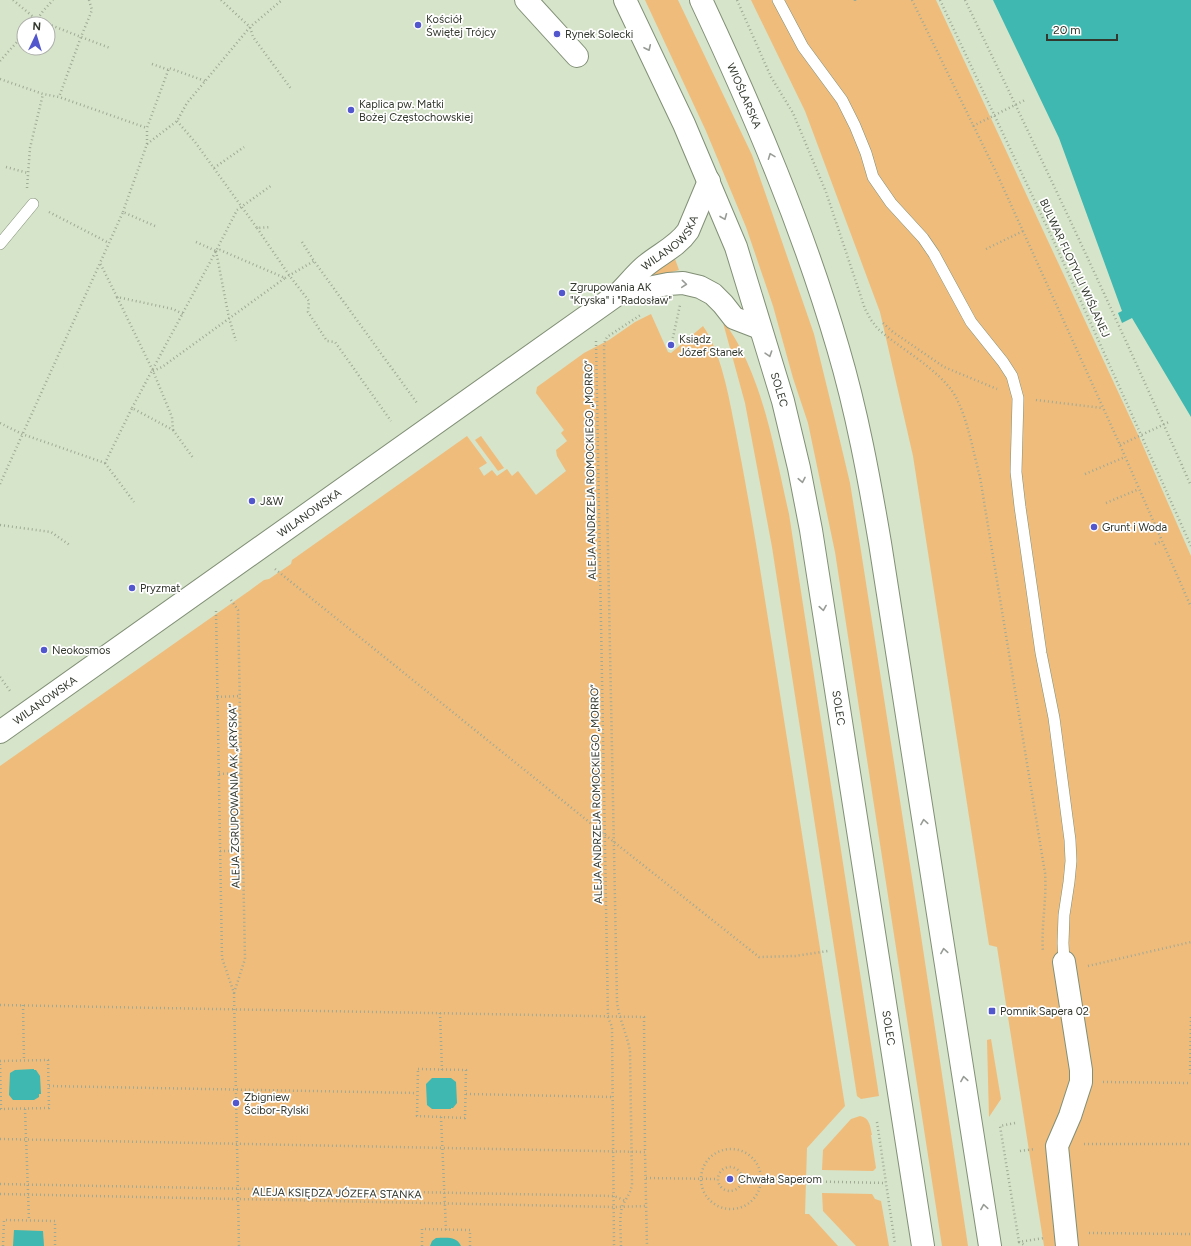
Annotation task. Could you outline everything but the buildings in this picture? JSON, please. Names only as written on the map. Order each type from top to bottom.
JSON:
[{"type":"main road","points":[[526,0],[577,56]]},
{"type":"main road","points":[[625,0],[684,124],[709,181]]},
{"type":"main road","name":"WIOŚLARSKA","points":[[701,0],[746,98],[785,193],[820,289],[838,349],[860,433],[870,483],[990,1246]]},
{"type":"main road","name":"WILANOWSKA","points":[[0,732],[618,294],[645,266],[683,238],[688,231],[709,181]]},
{"type":"main road","name":"SOLEC","points":[[709,181],[736,247],[783,401],[805,497],[923,1246]]},
{"type":"main road","name":"WILANOWSKA","points":[[618,294],[668,284],[683,283],[700,287],[712,294],[724,304],[734,318],[760,328]]},
{"type":"main road","points":[[1058,963],[1081,1070],[1081,1082],[1070,1116],[1057,1146],[1060,1239]]},
{"type":"lane","points":[[778,0],[803,47],[842,100],[866,153],[873,177],[891,203],[924,238],[971,322],[1003,362],[1012,376],[1018,398],[1016,472],[1020,506],[1041,653],[1054,718],[1070,840],[1070,882],[1058,963]]},
{"type":"lane","points":[[0,244],[33,204]]},
{"type":"path","points":[[13,0],[32,16]]},
{"type":"path","points":[[39,16],[53,0]]},
{"type":"path","points":[[59,97],[92,10],[89,0]]},
{"type":"path","points":[[221,0],[250,27],[253,37],[292,90]]},
{"type":"path","points":[[147,144],[177,121],[187,103],[250,27],[282,0]]},
{"type":"path","points":[[737,0],[771,77],[793,113],[823,185],[870,320],[878,329],[937,374],[958,401],[966,423],[980,477],[1045,873],[1046,885],[1043,918],[1058,963],[1191,942]]},
{"type":"path","points":[[912,0],[1023,231],[1120,445],[1191,607]]},
{"type":"path","name":"BULWAR FLOTYLLI WIŚLANEJ","points":[[940,0],[996,116],[1142,435],[1191,546]]},
{"type":"path","points":[[965,0],[1016,105],[1164,424],[1191,486]]},
{"type":"path","points":[[56,27],[110,48]]},
{"type":"path","points":[[0,60],[16,43]]},
{"type":"path","points":[[152,64],[169,70],[169,68],[205,81]]},
{"type":"path","points":[[0,484],[123,212],[147,144],[147,128],[169,70]]},
{"type":"path","points":[[0,79],[43,94],[59,97],[147,128]]},
{"type":"path","points":[[43,94],[30,148],[27,189],[33,204],[109,243]]},
{"type":"path","points":[[973,126],[996,116],[1025,100]]},
{"type":"path","points":[[177,121],[195,142],[242,206],[289,275],[310,302],[308,312],[327,341],[335,342],[391,421]]},
{"type":"path","points":[[214,168],[244,147]]},
{"type":"path","points":[[6,167],[28,173]]},
{"type":"path","points":[[105,463],[132,408],[237,210],[272,185]]},
{"type":"path","points":[[123,212],[155,226]]},
{"type":"path","points":[[257,228],[270,226]]},
{"type":"path","points":[[986,249],[1023,231]]},
{"type":"path","points":[[196,242],[216,251],[220,250],[285,278]]},
{"type":"path","points":[[302,242],[314,261],[417,403]]},
{"type":"path","points":[[216,251],[229,318],[236,341]]},
{"type":"path","points":[[153,370],[162,367],[289,275],[314,261]]},
{"type":"path","points":[[100,263],[153,370],[172,417],[173,430]]},
{"type":"path","points":[[117,297],[173,309],[183,314]]},
{"type":"path","points":[[672,342],[680,305]]},
{"type":"path","points":[[621,1246],[622,1207],[632,1190],[630,1051],[617,1002],[604,347],[607,337],[646,312]]},
{"type":"path","points":[[883,323],[893,332],[944,367],[1018,398],[1103,408]]},
{"type":"path","name":"ALEJA ANDRZEJA ROMOCKIEGO „MORRO”","points":[[596,341],[608,1017],[612,1026],[614,1246]]},
{"type":"path","points":[[132,408],[173,430],[194,459]]},
{"type":"path","points":[[1120,445],[1169,422]]},
{"type":"path","points":[[0,423],[22,434],[105,463],[134,502]]},
{"type":"path","points":[[1085,474],[1125,457]]},
{"type":"path","points":[[1106,504],[1139,489]]},
{"type":"path","points":[[0,525],[51,532],[71,546]]},
{"type":"path","points":[[1155,544],[1162,541]]},
{"type":"path","points":[[275,569],[759,957],[795,956],[828,951]]},
{"type":"path","name":"ALEJA ZGRUPOWANIA AK „KRYSKA”","points":[[231,600],[238,610],[245,959],[234,993],[239,1246]]},
{"type":"path","name":"ALEJA ZGRUPOWANIA AK „KRYSKA”","points":[[216,611],[222,958],[234,993]]},
{"type":"path","points":[[0,677],[10,691]]},
{"type":"path","points":[[217,697],[240,696]]},
{"type":"path","points":[[219,774],[241,773]]},
{"type":"path","points":[[220,851],[243,851]]},
{"type":"path","points":[[0,1005],[644,1017],[646,1246]]},
{"type":"path","points":[[23,1005],[24,1061]]},
{"type":"path","points":[[440,1013],[442,1070]]},
{"type":"path","points":[[1191,1017],[1191,1075]]},
{"type":"path","points":[[48,1060],[49,1086],[49,1108],[1,1109],[0,1061],[48,1060]]},
{"type":"path","points":[[418,1069],[466,1070],[465,1118],[417,1116],[418,1093],[418,1069]]},
{"type":"path","points":[[1081,1082],[1191,1083]]},
{"type":"path","points":[[49,1086],[418,1093]]},
{"type":"path","points":[[466,1094],[613,1097]]},
{"type":"path","points":[[25,1109],[29,1220]]},
{"type":"path","points":[[441,1117],[446,1230]]},
{"type":"path","points":[[877,1122],[896,1244]]},
{"type":"path","points":[[1015,1123],[1000,1126],[1019,1242]]},
{"type":"path","points":[[0,1139],[645,1152]]},
{"type":"path","points":[[1057,1146],[1076,1144],[1191,1144]]},
{"type":"path","points":[[732,1149],[742,1151],[755,1160],[760,1170],[761,1180],[757,1194],[751,1202],[742,1207],[728,1209],[718,1207],[710,1201],[702,1188],[701,1179],[703,1168],[708,1159],[716,1153],[732,1149]]},
{"type":"path","points":[[1020,1151],[1032,1149]]},
{"type":"path","points":[[729,1167],[737,1169],[740,1172],[742,1180],[739,1188],[730,1192],[721,1188],[718,1179],[722,1170],[729,1167]]},
{"type":"path","points":[[646,1178],[718,1179]]},
{"type":"path","points":[[742,1180],[886,1183]]},
{"type":"path","points":[[0,1184],[614,1196],[626,1201]]},
{"type":"path","name":"ALEJA KSIĘDZA JÓZEFA STANKA","points":[[0,1194],[614,1207],[646,1206]]},
{"type":"path","points":[[2,1246],[4,1220],[55,1221],[54,1246]]},
{"type":"path","points":[[422,1246],[422,1229],[470,1230],[470,1246]]},
{"type":"path","points":[[1019,1242],[1060,1239],[1081,1233],[1191,1234]]},
{"type":"path","points":[[1019,1242],[1026,1246]]},
{"type":"shaded area","points":[[645,0],[678,0],[752,155],[814,334],[850,483],[968,1246],[942,1246],[835,552],[808,423],[793,378],[773,306],[746,227],[706,131]]},
{"type":"shaded area","points":[[751,0],[936,0],[1140,439],[1191,556],[1191,1246],[1044,1246],[997,947],[989,945],[913,456],[880,312],[805,111]]},
{"type":"shaded area","points":[[675,259],[679,270],[643,280],[661,266]]},
{"type":"shaded area","points":[[651,314],[668,352],[671,353],[703,326],[715,349],[724,375],[733,416],[759,562],[845,1106],[807,1148],[805,1214],[809,1214],[838,1246],[0,1246],[0,766],[264,580],[269,579],[291,564],[292,560],[467,436],[487,463],[479,468],[484,476],[492,470],[497,476],[507,469],[512,476],[518,471],[536,495],[566,471],[557,456],[556,450],[567,441],[561,433],[564,430],[536,393],[537,387],[584,353],[609,340],[635,322]]},
{"type":"shaded area","points":[[722,319],[736,340],[748,363],[757,388],[772,438],[789,514],[879,1096],[861,1099],[857,1096],[772,547],[745,403]]},
{"type":"shaded area","points":[[481,436],[504,468],[498,471],[475,440]]},
{"type":"shaded area","points":[[991,1039],[1001,1099],[989,1117],[987,1040]]},
{"type":"shaded area","points":[[860,1116],[868,1121],[870,1126],[876,1168],[873,1171],[822,1170],[823,1150],[851,1119]]},
{"type":"shaded area","points":[[822,1193],[872,1194],[875,1199],[881,1201],[889,1246],[856,1246],[823,1211]]},
{"type":"water","points":[[993,0],[1191,0],[1191,417],[1132,318],[1122,323],[1118,313],[1122,311],[1059,138]]},
{"type":"water","points":[[34,1069],[40,1076],[41,1094],[39,1094],[39,1097],[34,1100],[13,1100],[9,1095],[10,1073],[15,1070]]},
{"type":"water","points":[[432,1078],[451,1078],[456,1082],[457,1103],[453,1108],[432,1109],[427,1105],[426,1084]]},
{"type":"water","points":[[14,1230],[43,1231],[44,1246],[13,1246]]},
{"type":"water","points":[[436,1238],[454,1239],[461,1246],[430,1246],[432,1241]]},
{"type":"place","name":"Kościół Świętej Trójcy","points":[[418,25]]},
{"type":"place","name":"Rynek Solecki","points":[[557,34]]},
{"type":"place","name":"Kaplica pw. Matki Bożej Częstochowskiej","points":[[351,110]]},
{"type":"place","name":"Zgrupowania AK \"Kryska\" i \"Radosław\"","points":[[562,293]]},
{"type":"place","name":"Ksiądz Józef Stanek","points":[[671,345]]},
{"type":"place","name":"J&W","points":[[252,501]]},
{"type":"place","name":"Grunt i Woda","points":[[1094,527]]},
{"type":"place","name":"Pryzmat","points":[[132,588]]},
{"type":"place","name":"Neokosmos","points":[[44,650]]},
{"type":"place","name":"Pomnik Sapera 02","points":[[992,1011]]},
{"type":"place","name":"Zbigniew Ścibor-Rylski","points":[[236,1103]]},
{"type":"place","name":"Chwała Saperom","points":[[730,1179]]}]
